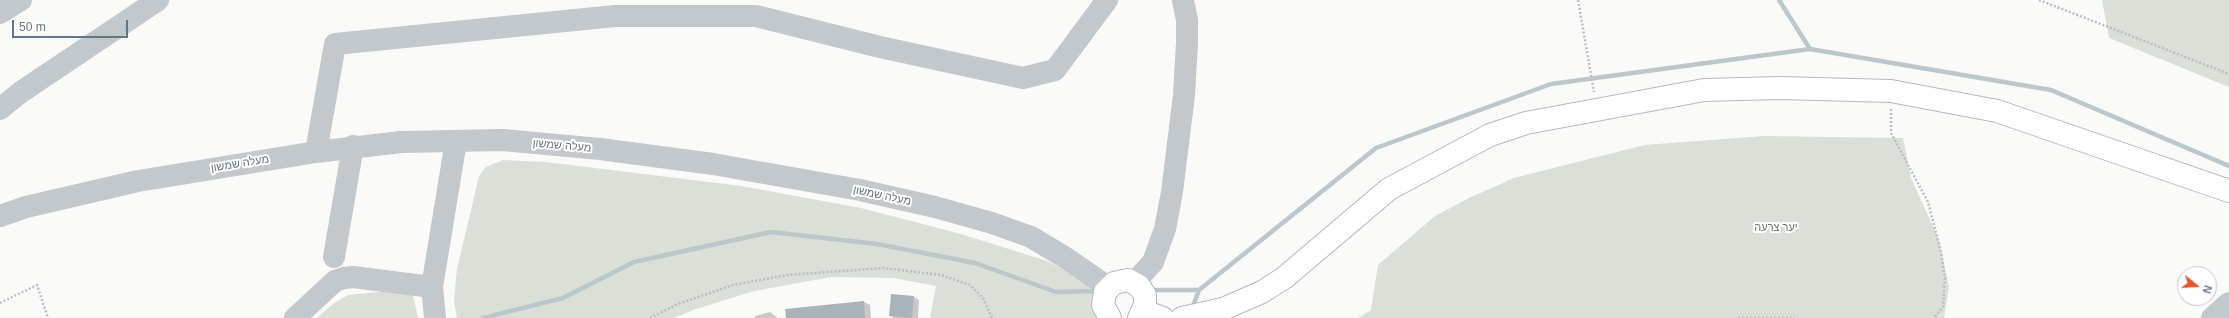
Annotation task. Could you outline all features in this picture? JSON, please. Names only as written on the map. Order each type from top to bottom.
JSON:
[{"type":"main road","points":[[1182,318],[1223,309],[1262,292],[1284,278],[1389,190],[1490,135],[1526,123],[1704,90],[1779,88],[1891,91],[1997,111],[2229,190]]},
{"type":"main road","points":[[1110,318],[1102,305],[1103,298],[1108,287],[1121,280],[1134,283],[1145,295],[1149,316]]},
{"type":"street","points":[[0,13],[21,0]]},
{"type":"street","points":[[0,109],[21,92],[158,0]]},
{"type":"street","points":[[316,152],[335,44],[615,16],[756,16],[880,47],[1023,78],[1055,70],[1107,0]]},
{"type":"street","points":[[1134,283],[1153,262],[1165,229],[1172,192],[1184,95],[1187,44],[1187,20],[1183,0]]},
{"type":"street","name":"מעלה שמשון","points":[[0,216],[26,207],[138,181],[353,146],[401,142],[503,140],[600,149],[772,174],[905,200],[992,223],[1031,237],[1066,258],[1108,287]]},
{"type":"street","points":[[435,318],[432,287],[456,141]]},
{"type":"street","points":[[334,257],[353,146]]},
{"type":"street","points":[[295,318],[336,281],[344,278],[353,277],[432,287]]},
{"type":"street","points":[[2212,318],[2229,303]]},
{"type":"path","points":[[1578,0],[1596,109]]},
{"type":"path","points":[[2039,0],[2229,74]]},
{"type":"path","points":[[1891,91],[1891,133],[1928,202],[1941,252],[1945,279],[1943,307],[1934,318]]},
{"type":"path","points":[[650,318],[678,304],[733,285],[787,275],[884,268],[941,275],[970,285],[983,298],[992,318]]},
{"type":"path","points":[[0,303],[37,285],[48,318]]},
{"type":"path","points":[[1738,318],[1795,318]]},
{"type":"green space","points":[[2102,0],[2229,0],[2229,87],[2109,38]]},
{"type":"green space","name":"יער צרעה","points":[[1764,136],[1903,138],[1911,178],[1939,240],[1949,287],[1944,318],[1358,318],[1371,310],[1378,265],[1435,216],[1469,198],[1514,178],[1645,145]]},
{"type":"green space","points":[[503,160],[546,162],[741,186],[861,208],[961,234],[1047,261],[1091,283],[1100,318],[930,318],[936,286],[894,278],[831,277],[754,291],[693,310],[674,318],[457,318],[454,301],[457,269],[479,176],[486,167]]},
{"type":"green space","points":[[399,290],[413,295],[418,318],[317,318],[334,303],[348,295]]},
{"type":"building","points":[[891,294],[914,296],[912,318],[889,316]]},
{"type":"building","points":[[864,301],[865,318],[786,318],[785,309]]},
{"type":"waterway","points":[[1779,0],[1810,49]]},
{"type":"waterway","points":[[1148,290],[1199,290],[1376,148],[1551,84],[1810,49],[2051,90],[2229,166]]},
{"type":"waterway","points":[[483,318],[563,298],[634,262],[771,232],[877,244],[975,263],[1056,292],[1099,291]]},
{"type":"waterway","points":[[1192,309],[1199,290]]}]
